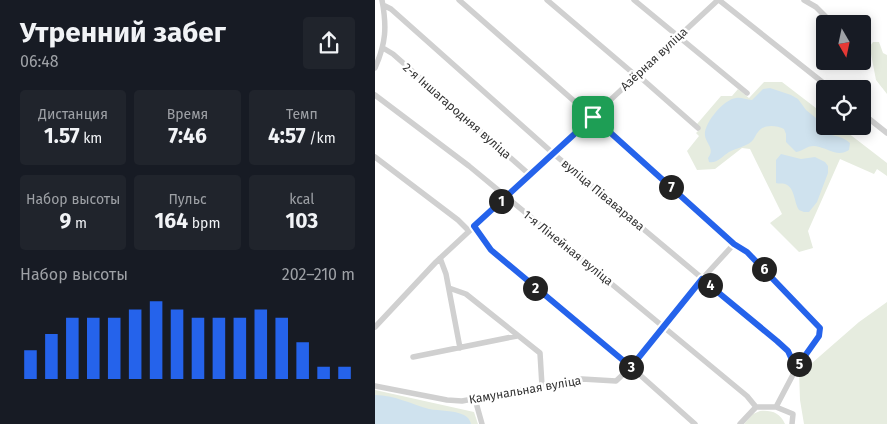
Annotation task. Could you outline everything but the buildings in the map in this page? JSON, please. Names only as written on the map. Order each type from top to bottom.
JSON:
[{"type":"street","points":[[459,0],[734,244],[747,252],[820,328],[816,341],[797,367],[776,407]]},
{"type":"street","points":[[547,0],[698,128]]},
{"type":"street","points":[[634,0],[747,93]]},
{"type":"street","points":[[719,0],[820,80]]},
{"type":"street","name":"Азёрная вуліца","points":[[375,326],[440,258],[719,0]]},
{"type":"street","points":[[804,0],[823,15]]},
{"type":"street","points":[[375,68],[383,48],[385,32],[382,3]]},
{"type":"street","name":"вуліца Піваварава","points":[[382,3],[553,153],[777,341],[788,351],[797,367]]},
{"type":"street","name":"2-я Іншагародняя вуліца","points":[[383,48],[393,54],[529,175]]},
{"type":"street","name":"1-я Лінейная вуліца","points":[[375,95],[506,196],[747,396],[756,407]]},
{"type":"street","points":[[871,120],[887,133]]},
{"type":"street","points":[[375,158],[458,220],[469,231]]},
{"type":"street","points":[[474,226],[497,257],[631,367],[695,424]]},
{"type":"street","name":"Камунальная вуліца","points":[[375,386],[447,400],[475,399],[582,379],[616,381],[631,367],[702,279],[734,244]]},
{"type":"street","points":[[440,258],[446,274],[460,348]]},
{"type":"street","points":[[449,288],[466,294],[540,353],[542,386]]},
{"type":"street","points":[[413,357],[517,336]]},
{"type":"street","points":[[475,399],[482,424]]},
{"type":"street","points":[[740,424],[756,407],[776,407],[793,414],[793,424]]},
{"type":"shaded area","points":[[873,42],[879,42],[883,53],[887,55],[887,94],[876,80],[871,45]]},
{"type":"shaded area","points":[[764,82],[782,82],[816,108],[816,135],[851,135],[887,163],[887,176],[877,169],[874,174],[840,159],[808,231],[813,248],[799,252],[770,223],[782,214],[750,149],[742,148],[715,169],[697,170],[687,151],[699,136],[696,133],[701,128],[697,124],[721,96],[732,96],[738,89],[749,98]]},
{"type":"shaded area","points":[[887,302],[887,424],[804,424],[800,400],[799,371],[812,363],[859,322]]},
{"type":"shaded area","points":[[375,390],[474,412],[478,424],[375,424]]},
{"type":"shaded area","points":[[760,411],[775,413],[781,417],[785,424],[744,424],[753,414]]},
{"type":"water","points":[[770,88],[798,99],[806,110],[816,118],[816,135],[832,135],[846,140],[850,143],[849,150],[836,153],[814,146],[796,152],[786,142],[784,129],[770,126],[760,129],[749,144],[729,152],[717,161],[709,162],[708,158],[711,149],[705,136],[705,131],[715,113],[731,99],[752,100],[763,89]]},
{"type":"water","points":[[781,154],[801,159],[815,157],[825,162],[828,166],[828,173],[817,202],[809,212],[799,210],[791,188],[784,184],[776,183],[776,160]]},
{"type":"water","points":[[375,395],[396,398],[429,409],[460,413],[468,418],[471,424],[375,424]]},
{"type":"route","points":[[593,117],[734,244],[747,252],[820,328],[819,336],[797,367],[788,351],[702,279],[631,367],[497,257],[491,250],[474,226],[593,117]]}]
